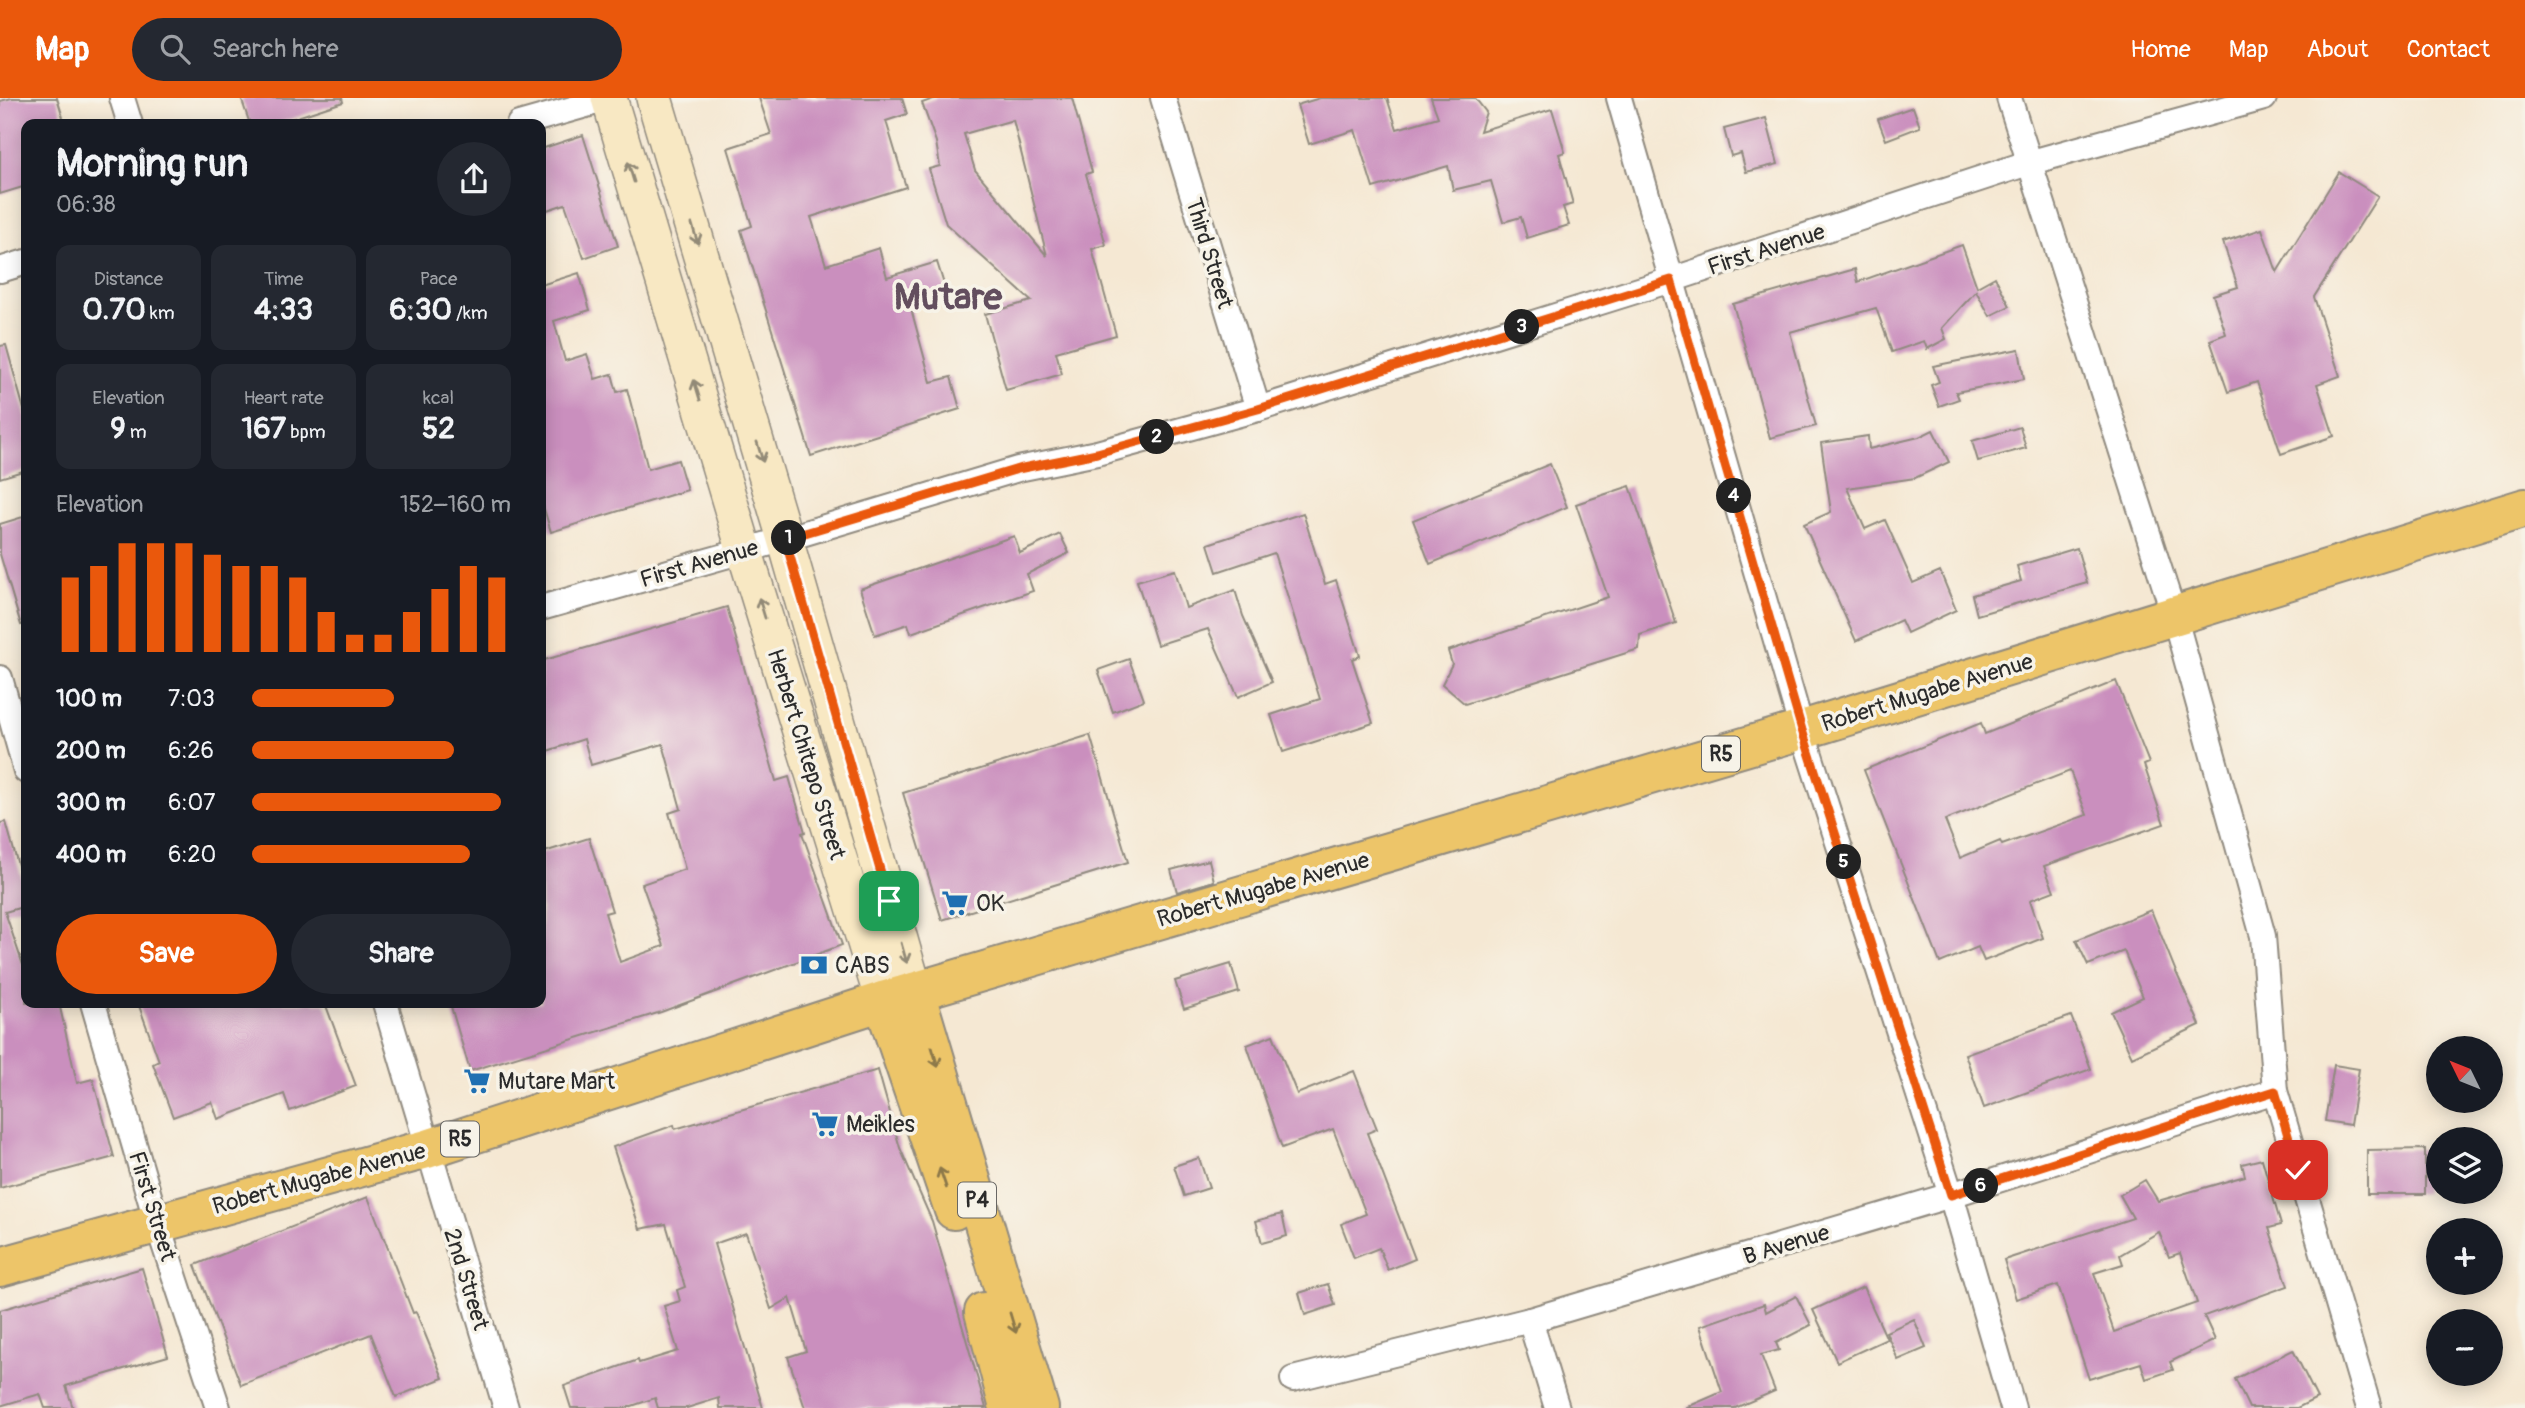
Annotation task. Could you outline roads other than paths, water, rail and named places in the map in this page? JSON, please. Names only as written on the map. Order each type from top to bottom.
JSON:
[{"type":"highway","name":"Robert Mugabe Avenue","points":[[0,1267],[427,1149],[899,996],[1802,730],[2525,508]]},
{"type":"highway","name":"Herbert Chitepo Street","points":[[899,996],[1009,1408]]},
{"type":"highway","name":"Herbert Chitepo Street","points":[[899,996],[1039,1408]]},
{"type":"main road","name":"Herbert Chitepo Street","points":[[610,98],[744,549],[899,996]]},
{"type":"main road","name":"Herbert Chitepo Street","points":[[654,98],[785,539],[899,996]]},
{"type":"street","points":[[122,98],[128,119]]},
{"type":"street","points":[[536,119],[610,98]]},
{"type":"street","name":"Third Street","points":[[1163,98],[1258,409]]},
{"type":"street","points":[[1619,98],[1802,730],[1951,1195],[2013,1408]]},
{"type":"street","points":[[2009,98],[2174,615],[2263,936],[2275,1091],[2369,1408]]},
{"type":"street","name":"First Avenue","points":[[546,607],[1018,469],[1097,453],[1258,409],[1671,280],[2028,163],[2264,98]]},
{"type":"street","points":[[0,270],[21,264]]},
{"type":"street","points":[[0,678],[15,748]]},
{"type":"street","name":"First Street","points":[[94,1008],[157,1223],[218,1408]]},
{"type":"street","name":"2nd Street","points":[[386,1008],[506,1408]]},
{"type":"street","name":"B Avenue","points":[[1293,1379],[1530,1320],[1951,1195],[2275,1091]]},
{"type":"street","points":[[1530,1320],[1557,1408]]},
{"type":"place","name":"OK","points":[[955,903]]},
{"type":"place","name":"CABS","points":[[814,965]]},
{"type":"place","name":"Mutare Mart","points":[[477,1081]]},
{"type":"place","name":"Meikles","points":[[825,1124]]},
{"type":"district","name":"Mutare","points":[[948,296]]}]
